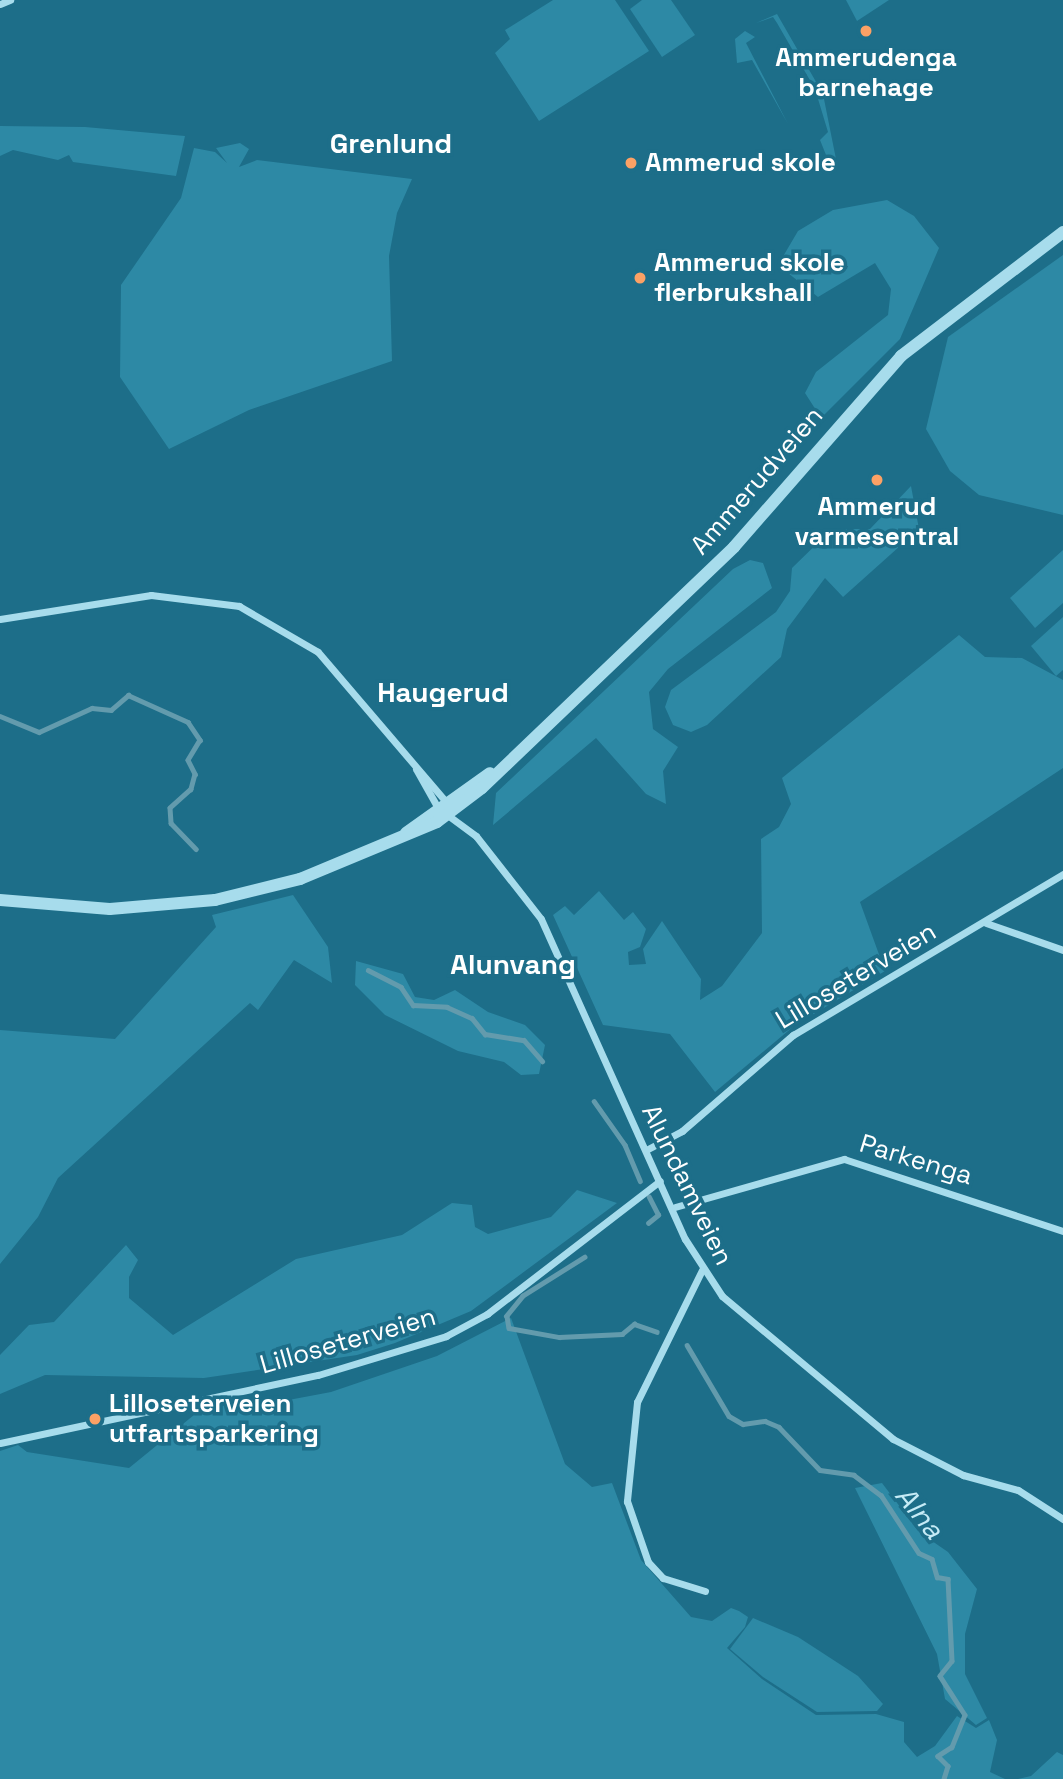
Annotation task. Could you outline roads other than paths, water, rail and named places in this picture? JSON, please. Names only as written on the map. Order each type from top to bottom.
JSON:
[{"type":"street","points":[[0,4],[10,0]]},
{"type":"street","name":"Ammerudveien","points":[[0,901],[110,909],[187,905],[300,879],[403,836],[494,771],[725,556],[901,356],[1063,232]]},
{"type":"street","points":[[0,619],[151,596],[222,600],[299,638],[337,670],[415,769]]},
{"type":"street","name":"Alundamveien","points":[[415,769],[445,807]]},
{"type":"street","name":"Alundamveien","points":[[415,769],[445,807],[517,880],[541,919],[660,1181],[675,1206],[702,1270],[722,1296],[893,1439],[963,1475],[1017,1490],[1063,1519]]},
{"type":"street","name":"Lilloseterveien","points":[[646,1150],[682,1131],[793,1035],[985,923],[1063,874]]},
{"type":"street","points":[[985,923],[1063,950]]},
{"type":"street","name":"Parkenga","points":[[675,1206],[844,1159],[1063,1231]]},
{"type":"street","name":"Lilloseterveien","points":[[0,1443],[318,1375],[457,1332],[660,1181]]},
{"type":"street","points":[[702,1270],[637,1402],[627,1501],[648,1562],[663,1578],[705,1591]]},
{"type":"waterway","name":"Alna","points":[[0,716],[39,732],[92,708],[111,710],[128,695],[188,722],[200,740],[188,760],[195,774],[191,789],[170,808],[171,823],[196,849]]},
{"type":"waterway","name":"Alna","points":[[368,970],[401,987],[413,1005],[447,1007],[472,1018],[485,1034],[524,1040],[542,1061]]},
{"type":"waterway","name":"Alna","points":[[594,1101],[625,1145],[640,1181]]},
{"type":"waterway","name":"Alna","points":[[648,1223],[658,1215],[649,1197]]},
{"type":"waterway","name":"Alna","points":[[585,1257],[523,1296],[507,1316],[509,1328],[559,1337],[622,1334],[634,1324],[657,1332]]},
{"type":"waterway","name":"Alna","points":[[687,1345],[729,1416],[743,1424],[765,1421],[779,1427],[820,1470],[854,1475],[881,1495],[919,1553],[932,1559],[937,1577],[948,1579],[952,1661],[940,1676],[965,1715],[952,1747],[938,1756],[948,1766],[944,1779]]},
{"type":"place","name":"Ammerudenga barnehage","points":[[866,31]]},
{"type":"place","name":"Ammerud skole","points":[[631,163]]},
{"type":"place","name":"Ammerud skole flerbrukshall","points":[[640,278]]},
{"type":"place","name":"Ammerud varmesentral","points":[[877,480]]},
{"type":"place","name":"Lilloseterveien utfartsparkering","points":[[95,1419]]},
{"type":"district","name":"Grenlund","points":[[391,143]]},
{"type":"district","name":"Haugerud","points":[[443,692]]},
{"type":"district","name":"Alunvang","points":[[513,964]]}]
